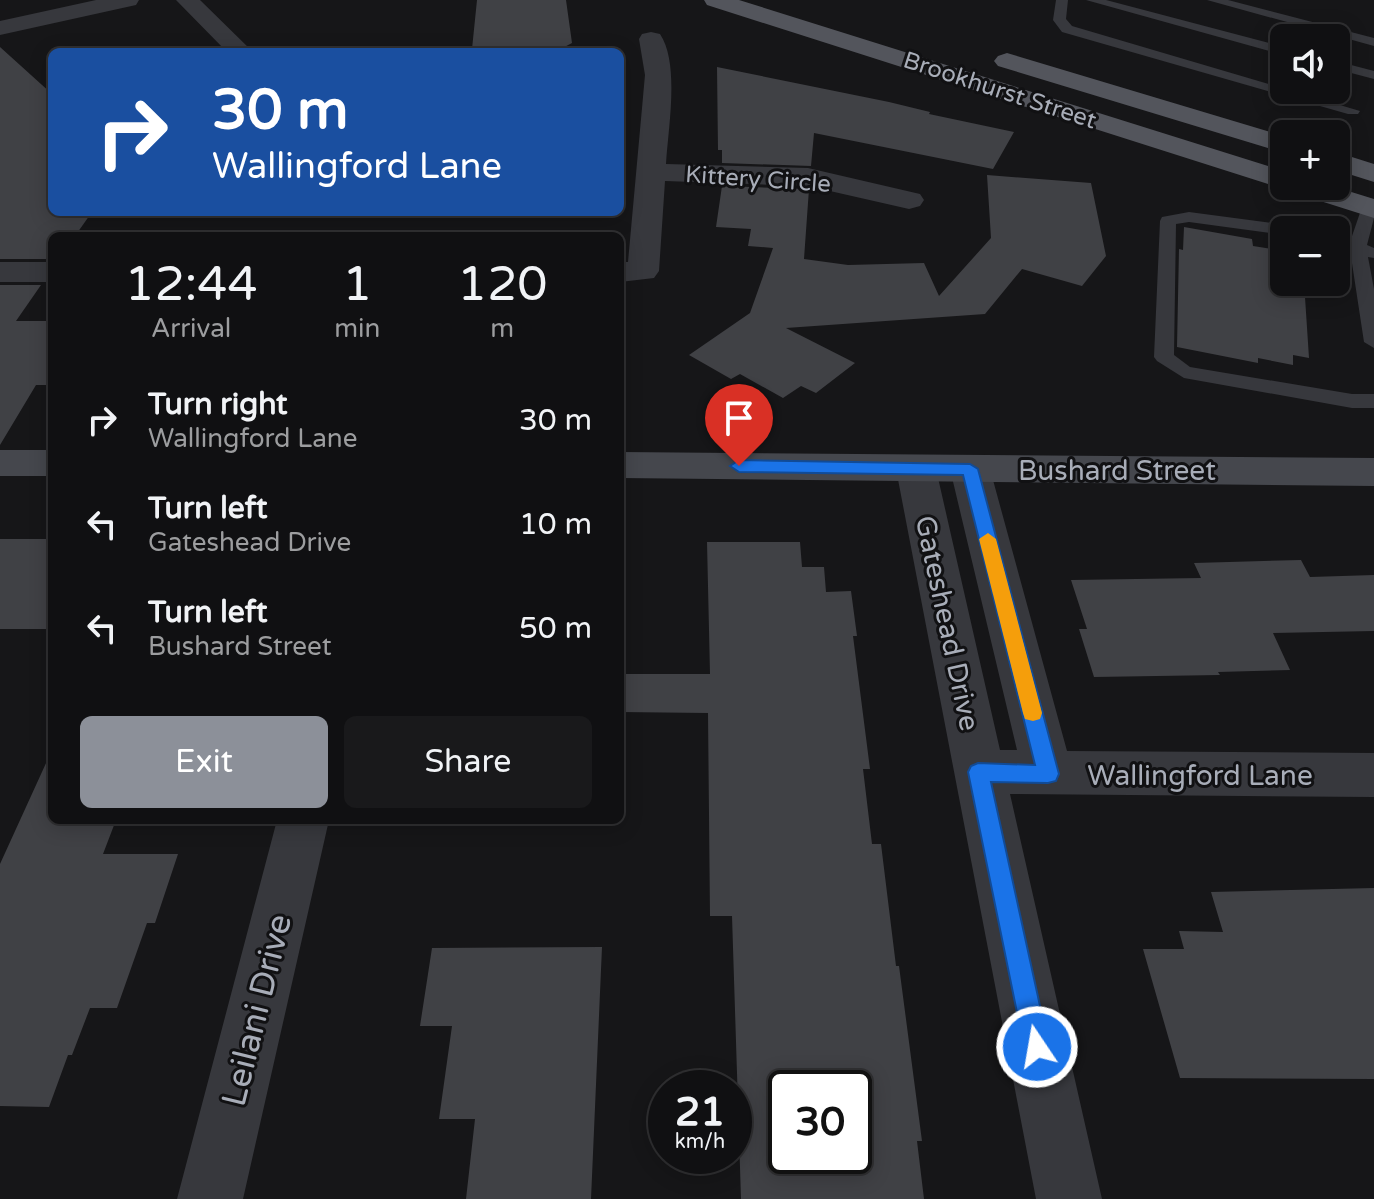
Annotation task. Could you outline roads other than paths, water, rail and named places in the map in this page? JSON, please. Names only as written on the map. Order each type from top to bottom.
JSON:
[{"type":"main road","name":"Brookhurst Street","points":[[715,0],[1270,176]]},
{"type":"main road","name":"Brookhurst Street","points":[[986,54],[1270,141]]},
{"type":"main road","points":[[1350,165],[1374,173]]},
{"type":"main road","points":[[1347,200],[1372,208]]},
{"type":"street","points":[[0,28],[128,0]]},
{"type":"street","points":[[187,0],[237,48]]},
{"type":"street","points":[[632,272],[653,172],[658,75],[651,39]]},
{"type":"street","name":"Kittery Circle","points":[[653,172],[808,177],[909,200]]},
{"type":"street","points":[[0,272],[48,272]]},
{"type":"street","points":[[0,463],[48,463]]},
{"type":"street","name":"Bushard Street","points":[[624,465],[1374,472]]},
{"type":"street","name":"Gateshead Drive","points":[[916,469],[1069,1199]]},
{"type":"street","name":"Gateshead Drive","points":[[970,469],[1048,774]]},
{"type":"street","name":"Wallingford Lane","points":[[978,772],[1374,775]]},
{"type":"street","name":"Leilani Drive","points":[[210,1199],[302,824]]},
{"type":"lane","points":[[1062,0],[1059,20],[1067,29],[1353,111]]},
{"type":"lane","points":[[1092,0],[1270,47]]},
{"type":"lane","points":[[1213,0],[1374,42]]},
{"type":"lane","points":[[1350,69],[1374,75]]},
{"type":"lane","points":[[1372,208],[1360,232],[1366,251],[1374,342]]},
{"type":"lane","points":[[1270,228],[1189,217],[1168,221],[1164,357],[1184,372],[1352,401],[1374,401]]}]
